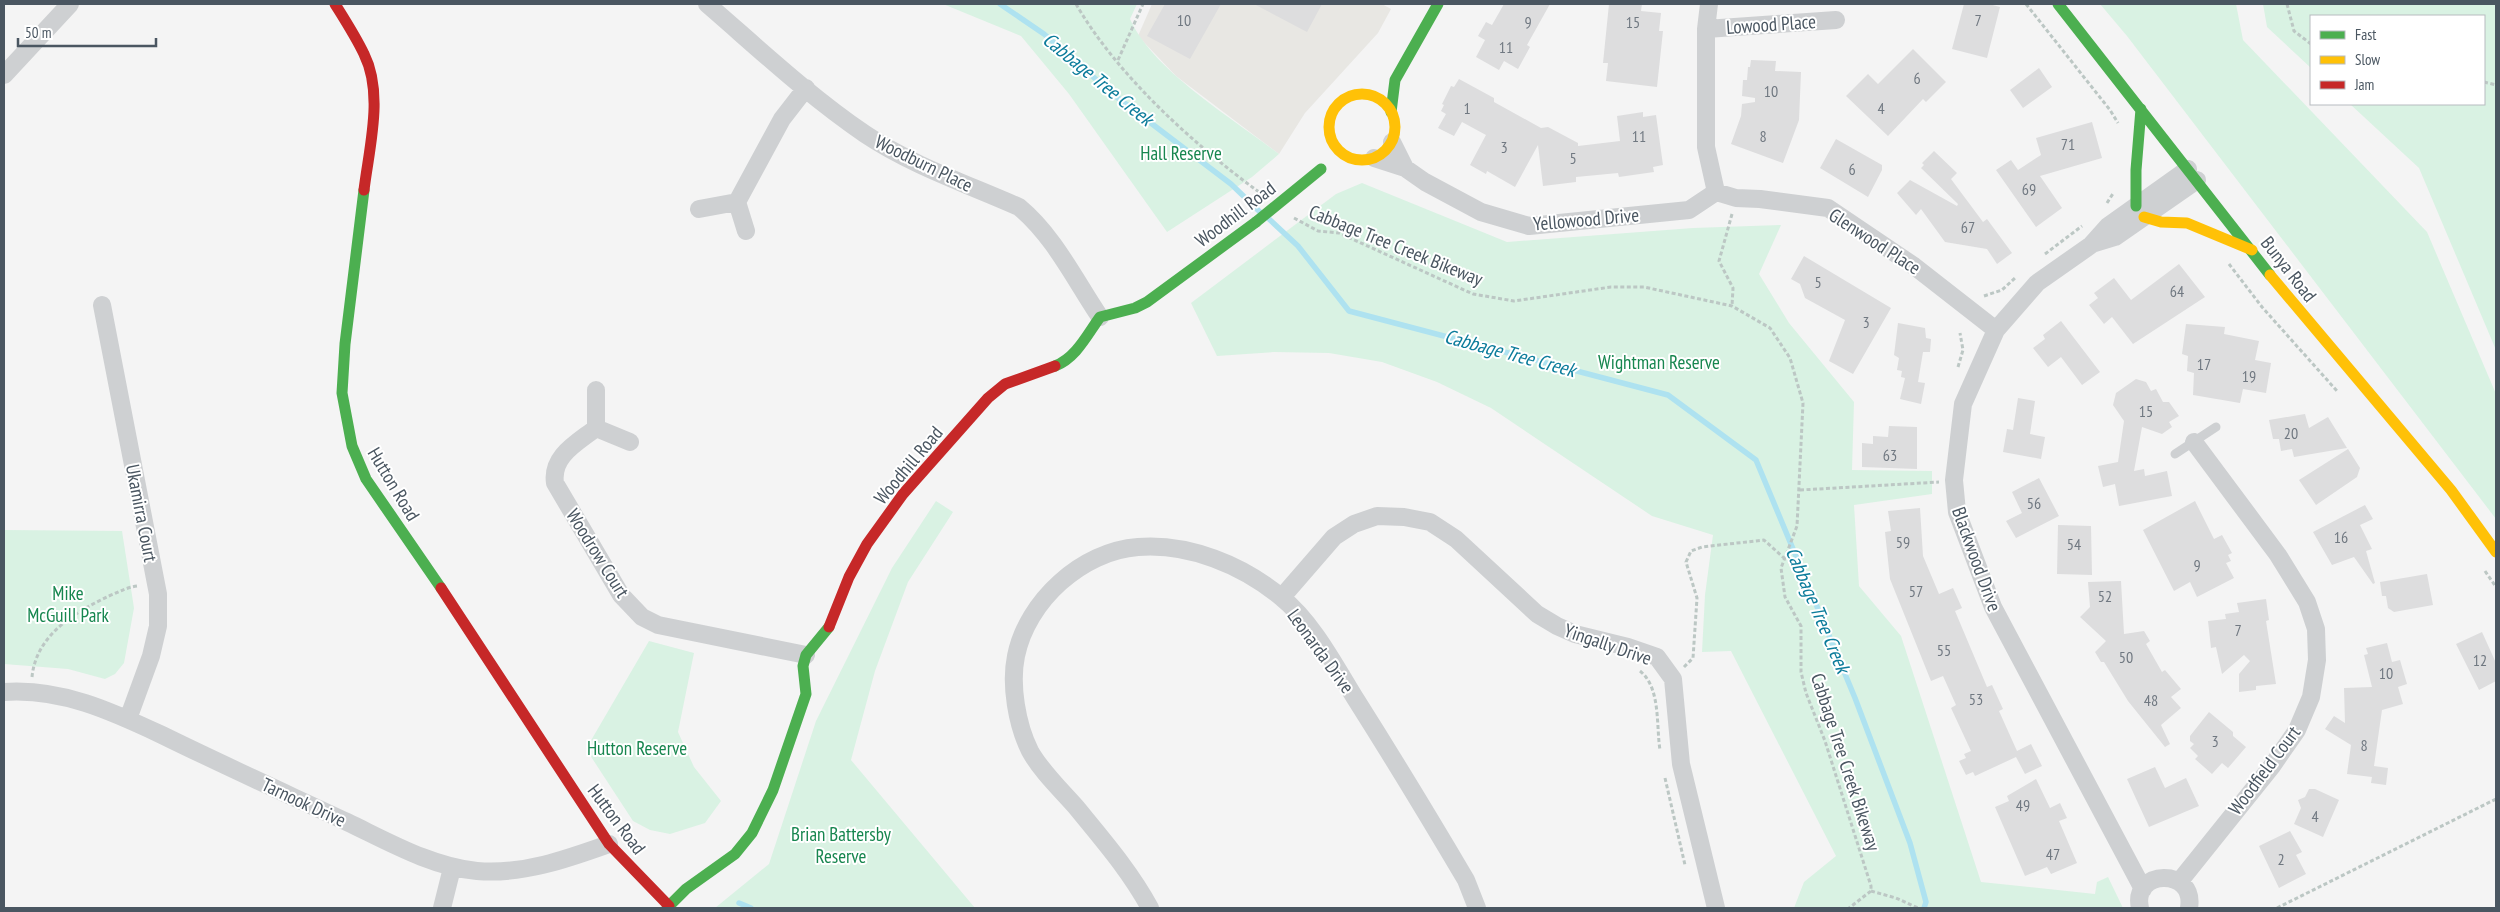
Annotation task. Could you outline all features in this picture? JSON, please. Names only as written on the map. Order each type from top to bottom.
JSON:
[{"type":"street","points":[[4,75],[70,4]]},
{"type":"street","name":"Hutton Road","points":[[335,4],[365,55],[372,82],[373,114],[345,344],[342,393],[352,446],[366,479],[446,595],[609,844],[668,907]]},
{"type":"street","name":"Woodburn Place","points":[[707,4],[806,88],[865,134],[902,156],[1018,207],[1033,219],[1046,235],[1100,316]]},
{"type":"street","points":[[1391,112],[1395,80],[1438,4]]},
{"type":"street","points":[[1708,4],[1706,29],[1706,147],[1716,192]]},
{"type":"street","name":"Bunya Road","points":[[2058,4],[2308,321],[2451,490],[2496,552]]},
{"type":"street","name":"Lowood Place","points":[[1706,29],[1836,20]]},
{"type":"street","points":[[1373,96],[1395,80]]},
{"type":"street","points":[[746,231],[737,202],[782,118],[806,88]]},
{"type":"street","points":[[1365,94],[1373,96],[1380,99],[1391,112],[1395,121],[1392,142],[1374,158],[1332,158],[1329,125],[1336,107],[1349,96],[1365,94]]},
{"type":"street","points":[[2141,108],[2137,166],[2134,180],[2140,211],[2161,222],[2187,223],[2252,250]]},
{"type":"street","name":"Yellowood Drive","points":[[1392,142],[1405,168]]},
{"type":"street","name":"Woodhill Road","points":[[806,655],[829,627],[849,576],[903,494],[988,398],[1005,384],[1063,363],[1075,352],[1100,316],[1126,311],[1147,302],[1256,222],[1332,158]]},
{"type":"street","name":"Yellowood Drive","points":[[1374,158],[1405,168],[1424,182],[1481,212],[1529,226],[1689,210],[1716,192]]},
{"type":"street","name":"Blackwood Drive","points":[[2143,888],[1993,607],[1957,512],[1954,480],[1963,404],[1996,330],[2037,283],[2091,244],[2108,226],[2140,211],[2193,175]]},
{"type":"street","name":"Glenwood Place","points":[[1716,192],[1736,198],[1760,199],[1828,208],[1914,266],[1996,330]]},
{"type":"street","points":[[699,209],[737,202]]},
{"type":"street","name":"Ukamirra Court","points":[[102,305],[158,594],[158,626],[151,656],[128,719]]},
{"type":"street","points":[[596,390],[596,428],[630,442]]},
{"type":"street","name":"Woodrow Court","points":[[596,428],[560,457],[553,472],[555,483],[621,595],[642,616],[658,625],[806,655]]},
{"type":"street","name":"Woodfield Court","points":[[2178,882],[2272,766],[2297,730],[2311,698],[2317,660],[2316,629],[2307,602],[2278,555],[2194,442]]},
{"type":"street","name":"Yingally Drive","points":[[1282,597],[1334,537],[1354,524],[1377,516],[1404,517],[1430,522],[1456,539],[1536,614],[1576,634],[1628,647],[1657,657],[1673,679],[1681,764],[1716,908]]},
{"type":"street","name":"Leonarda Drive","points":[[1150,908],[1137,884],[1114,852],[1030,751],[1019,718],[1014,681],[1016,656],[1024,632],[1040,604],[1058,584],[1085,564],[1112,553],[1136,547],[1162,547],[1218,559],[1250,576],[1282,597],[1307,625],[1349,688],[1466,880],[1478,908]]},
{"type":"street","points":[[668,907],[686,890],[735,854],[752,834],[773,790],[806,694],[803,666],[806,655]]},
{"type":"street","name":"Tarnook Drive","points":[[4,692],[50,693],[79,700],[128,719],[376,836],[452,868],[478,871],[512,871],[565,860],[609,844]]},
{"type":"street","points":[[442,908],[452,868]]},
{"type":"street","points":[[2140,908],[2140,896],[2143,888],[2155,879],[2171,878],[2178,882],[2188,895],[2188,908]]},
{"type":"lane","points":[[2175,454],[2216,427]]},
{"type":"path","points":[[1076,4],[1094,35],[1167,114],[1260,193]]},
{"type":"path","points":[[1118,60],[1143,4]]},
{"type":"path","points":[[2026,4],[2110,110],[2120,129]]},
{"type":"path","points":[[2287,4],[2294,31],[2310,43]]},
{"type":"path","points":[[2104,208],[2115,189]]},
{"type":"path","points":[[1732,306],[1733,288],[1719,261],[1736,198]]},
{"type":"path","name":"Cabbage Tree Creek Bikeway","points":[[1289,214],[1303,225],[1318,231],[1339,233],[1473,294],[1514,301],[1611,287],[1644,287],[1732,306],[1770,328],[1790,358],[1803,403],[1797,526],[1781,568],[1785,597],[1801,626],[1801,672],[1869,877],[1870,891]]},
{"type":"path","points":[[2042,256],[2090,220]]},
{"type":"path","points":[[2228,263],[2262,307],[2341,396]]},
{"type":"path","points":[[1984,296],[2002,290],[2022,273]]},
{"type":"path","points":[[1800,490],[1939,482]]},
{"type":"path","points":[[1673,679],[1692,658],[1698,598],[1686,562],[1691,551],[1702,547],[1764,540],[1784,558]]},
{"type":"path","points":[[2480,564],[2496,588]]},
{"type":"path","points":[[32,677],[36,659],[54,631],[65,621],[86,606],[120,590],[137,586]]},
{"type":"path","points":[[1634,666],[1648,678],[1652,689],[1661,755]]},
{"type":"path","points":[[1664,773],[1668,799],[1688,874]]},
{"type":"path","points":[[2277,908],[2496,798]]},
{"type":"path","points":[[1850,908],[1870,891],[1896,898],[1918,908]]},
{"type":"shaded area","points":[[1152,4],[1382,4],[1391,9],[1378,33],[1305,113],[1279,154],[1176,76],[1138,36]]},
{"type":"green space","name":"Hall Reserve","points":[[943,4],[1137,4],[1130,19],[1141,38],[1157,57],[1196,93],[1279,154],[1252,177],[1167,232],[1069,94],[1021,36]]},
{"type":"green space","points":[[2100,4],[2236,4],[2243,40],[2427,232],[2496,394],[2496,519],[2127,36]]},
{"type":"green space","points":[[2263,4],[2496,4],[2496,350],[2419,168],[2351,105],[2485,105],[2485,15],[2310,15],[2310,67],[2267,27]]},
{"type":"green space","name":"Wightman Reserve","points":[[1362,183],[1507,242],[1693,228],[1781,225],[1759,274],[1789,323],[1854,402],[1852,470],[1932,471],[1932,494],[1854,505],[1859,586],[1901,636],[1981,882],[2095,894],[2097,882],[2108,877],[2123,908],[1794,908],[1804,882],[1836,856],[1731,651],[1702,652],[1705,595],[1713,535],[1652,516],[1491,408],[1437,382],[1382,362],[1329,353],[1274,352],[1217,356],[1191,303],[1336,194]]},
{"type":"green space","name":"Brian Battersby Reserve","points":[[936,501],[953,512],[908,582],[875,671],[851,760],[975,908],[715,908],[769,864],[816,721],[892,568]]},
{"type":"green space","name":"Mike McGuill Park","points":[[4,530],[122,531],[134,608],[124,663],[115,674],[105,679],[68,669],[4,664]]},
{"type":"green space","name":"Hutton Reserve","points":[[649,641],[694,653],[678,732],[694,767],[721,801],[705,823],[670,834],[650,830],[633,821],[586,749]]},
{"type":"building","points":[[1165,4],[1221,4],[1190,59],[1147,36]]},
{"type":"building","points":[[1254,4],[1322,4],[1307,32]]},
{"type":"building","points":[[1504,4],[1550,4],[1527,45],[1530,47],[1518,69],[1504,61],[1499,70],[1476,57],[1485,40],[1478,36],[1486,22],[1492,25]]},
{"type":"building","points":[[1609,4],[1642,4],[1641,11],[1661,13],[1659,31],[1663,31],[1657,87],[1606,81],[1608,63],[1603,63]]},
{"type":"building","points":[[1964,4],[1989,4],[2000,7],[1987,58],[1952,49]]},
{"type":"building","points":[[1913,49],[1946,82],[1926,102],[1923,99],[1888,136],[1846,96],[1868,74],[1878,84]]},
{"type":"building","points":[[1751,60],[1776,61],[1775,71],[1801,72],[1799,120],[1783,163],[1731,144],[1741,116],[1742,104],[1755,102],[1755,98],[1742,96],[1743,80],[1747,80],[1748,67],[1750,67]]},
{"type":"building","points":[[2039,68],[2052,87],[2023,108],[2010,90]]},
{"type":"building","points":[[1459,79],[1494,98],[1494,102],[1541,128],[1548,127],[1578,143],[1578,146],[1620,141],[1617,116],[1643,112],[1643,117],[1656,115],[1663,165],[1653,167],[1654,172],[1619,177],[1618,173],[1576,177],[1576,182],[1543,186],[1538,145],[1515,187],[1487,171],[1486,174],[1470,165],[1486,135],[1462,122],[1454,136],[1438,128],[1446,114],[1441,111],[1444,105],[1442,104],[1451,86],[1454,87]]},
{"type":"building","points":[[2092,122],[2102,158],[2040,176],[2062,208],[2036,227],[1996,170],[2011,160],[2018,170],[2041,155],[2036,138]]},
{"type":"building","points":[[1836,139],[1882,165],[1882,170],[1868,197],[1820,168]]},
{"type":"building","points":[[1934,151],[1957,173],[1951,179],[1983,222],[1987,219],[2012,253],[1997,264],[1987,249],[1945,242],[1921,209],[1916,215],[1897,193],[1910,180],[1957,206],[1958,204],[1921,168],[1924,165],[1922,163]]},
{"type":"building","points":[[1804,256],[1891,308],[1853,374],[1829,361],[1845,320],[1805,298],[1800,284],[1791,279]]},
{"type":"building","points":[[2179,264],[2205,297],[2133,344],[2112,317],[2104,324],[2089,305],[2098,298],[2094,293],[2114,278],[2131,300]]},
{"type":"building","points":[[2061,321],[2100,372],[2082,385],[2061,357],[2048,367],[2033,348],[2045,339],[2043,335]]},
{"type":"building","points":[[1898,323],[1925,328],[1926,338],[1931,339],[1930,352],[1923,352],[1918,382],[1925,383],[1921,404],[1900,399],[1905,378],[1901,377],[1902,371],[1897,370],[1899,358],[1894,355]]},
{"type":"building","points":[[2186,324],[2225,327],[2224,334],[2259,341],[2255,360],[2271,363],[2266,393],[2243,389],[2240,403],[2193,395],[2194,373],[2187,371],[2188,356],[2182,354]]},
{"type":"building","points":[[2136,379],[2146,382],[2151,391],[2156,389],[2163,402],[2169,402],[2179,416],[2169,422],[2172,427],[2162,434],[2142,427],[2134,471],[2144,469],[2145,476],[2167,471],[2172,496],[2119,506],[2115,484],[2103,487],[2098,466],[2118,462],[2124,421],[2113,405],[2116,393]]},
{"type":"building","points":[[2018,398],[2035,401],[2030,434],[2045,437],[2041,459],[2003,452],[2007,429],[2013,430]]},
{"type":"building","points":[[2305,414],[2309,428],[2328,417],[2347,448],[2294,457],[2292,449],[2281,451],[2279,439],[2273,439],[2269,420]]},
{"type":"building","points":[[1889,426],[1917,427],[1917,469],[1862,467],[1862,443],[1873,444],[1873,436],[1888,437]]},
{"type":"building","points":[[2348,449],[2360,468],[2357,477],[2316,505],[2299,480]]},
{"type":"building","points":[[2039,478],[2059,516],[2016,538],[2006,521],[2022,513],[2012,492]]},
{"type":"building","points":[[2195,501],[2214,539],[2222,535],[2232,553],[2228,555],[2231,561],[2226,563],[2234,578],[2197,597],[2190,582],[2174,591],[2143,530]]},
{"type":"building","points":[[2365,505],[2373,519],[2360,525],[2372,549],[2366,551],[2375,583],[2373,584],[2354,557],[2332,565],[2313,532]]},
{"type":"building","points":[[1920,508],[1923,556],[1939,594],[1953,588],[1962,608],[1955,611],[1987,687],[1992,685],[2003,709],[1999,711],[2017,751],[2031,744],[2042,766],[2025,774],[2016,757],[1975,776],[1973,772],[1966,775],[1959,761],[1966,758],[1964,754],[1971,751],[1951,708],[1956,705],[1943,676],[1931,681],[1890,579],[1885,532],[1891,531],[1888,511]]},
{"type":"building","points":[[2058,525],[2091,526],[2092,575],[2057,574]]},
{"type":"building","points":[[2427,574],[2433,605],[2394,612],[2388,608],[2386,596],[2382,596],[2380,582]]},
{"type":"building","points":[[2121,581],[2124,634],[2144,631],[2150,641],[2146,644],[2162,672],[2165,670],[2181,689],[2171,697],[2181,708],[2161,725],[2170,744],[2165,747],[2128,701],[2104,662],[2101,662],[2095,652],[2106,641],[2080,617],[2090,607],[2088,582]]},
{"type":"building","points":[[2266,599],[2269,620],[2266,621],[2276,684],[2256,686],[2256,690],[2239,692],[2239,674],[2250,661],[2244,655],[2222,674],[2216,647],[2211,648],[2208,621],[2226,619],[2225,614],[2239,612],[2237,603]]},
{"type":"building","points":[[2482,632],[2496,663],[2496,681],[2479,690],[2456,644]]},
{"type":"building","points":[[2387,643],[2392,662],[2400,660],[2407,684],[2398,687],[2403,704],[2382,710],[2374,766],[2388,768],[2386,785],[2371,783],[2372,777],[2347,774],[2351,745],[2325,729],[2334,716],[2345,723],[2344,688],[2372,687],[2364,655],[2368,654],[2366,648]]},
{"type":"building","points":[[2209,712],[2233,732],[2233,736],[2246,747],[2228,768],[2222,763],[2212,774],[2195,759],[2198,756],[2190,748],[2194,744],[2190,741],[2190,736]]},
{"type":"building","points":[[2155,767],[2165,788],[2186,778],[2199,806],[2149,827],[2127,779]]},
{"type":"building","points":[[2036,779],[2050,808],[2060,803],[2067,818],[2059,821],[2077,863],[2051,874],[2047,867],[2025,876],[1995,807],[2009,801],[2007,796]]},
{"type":"building","points":[[2309,789],[2315,789],[2339,800],[2323,837],[2294,824],[2301,808],[2298,800],[2305,797]]},
{"type":"building","points":[[2290,831],[2302,852],[2296,855],[2306,874],[2279,888],[2259,846]]},
{"type":"waterway","name":"Cabbage Tree Creek","points":[[1000,4],[1044,34],[1114,95],[1231,184],[1260,212]]},
{"type":"waterway","name":"Cabbage Tree Creek","points":[[1269,219],[1298,246],[1349,311],[1668,395],[1756,460],[1855,698],[1910,843],[1926,902],[1924,908]]},
{"type":"waterway","points":[[739,903],[751,908]]},
{"type":"traffic: fast","points":[[1391,112],[1395,80],[1438,4]]},
{"type":"traffic: fast","points":[[2058,4],[2270,275]]},
{"type":"traffic: fast","points":[[2136,206],[2136,170],[2141,109]]},
{"type":"traffic: fast","points":[[1256,222],[1321,169]]},
{"type":"traffic: fast","points":[[364,190],[345,344],[342,393],[352,446],[366,479],[441,588]]},
{"type":"traffic: fast","points":[[1055,366],[1075,352],[1100,317],[1135,308],[1147,302],[1256,222]]},
{"type":"traffic: fast","points":[[667,908],[686,889],[735,854],[752,833],[773,790],[806,694],[803,666],[806,655],[829,627]]},
{"type":"traffic: slow","points":[[1362,94],[1375,97],[1385,104],[1392,114],[1395,127],[1392,140],[1385,150],[1375,157],[1362,160],[1349,157],[1339,150],[1332,140],[1329,127],[1332,114],[1339,104],[1349,97],[1362,94]]},
{"type":"traffic: slow","points":[[2144,217],[2161,222],[2187,223],[2252,250]]},
{"type":"traffic: slow","points":[[2270,275],[2451,490],[2496,552]]},
{"type":"traffic: jam","points":[[335,4],[364,54],[373,86],[373,121],[364,190]]},
{"type":"traffic: jam","points":[[829,627],[849,577],[867,544],[903,494],[988,398],[1005,384],[1055,366]]},
{"type":"traffic: jam","points":[[441,588],[609,844],[669,906]]}]
